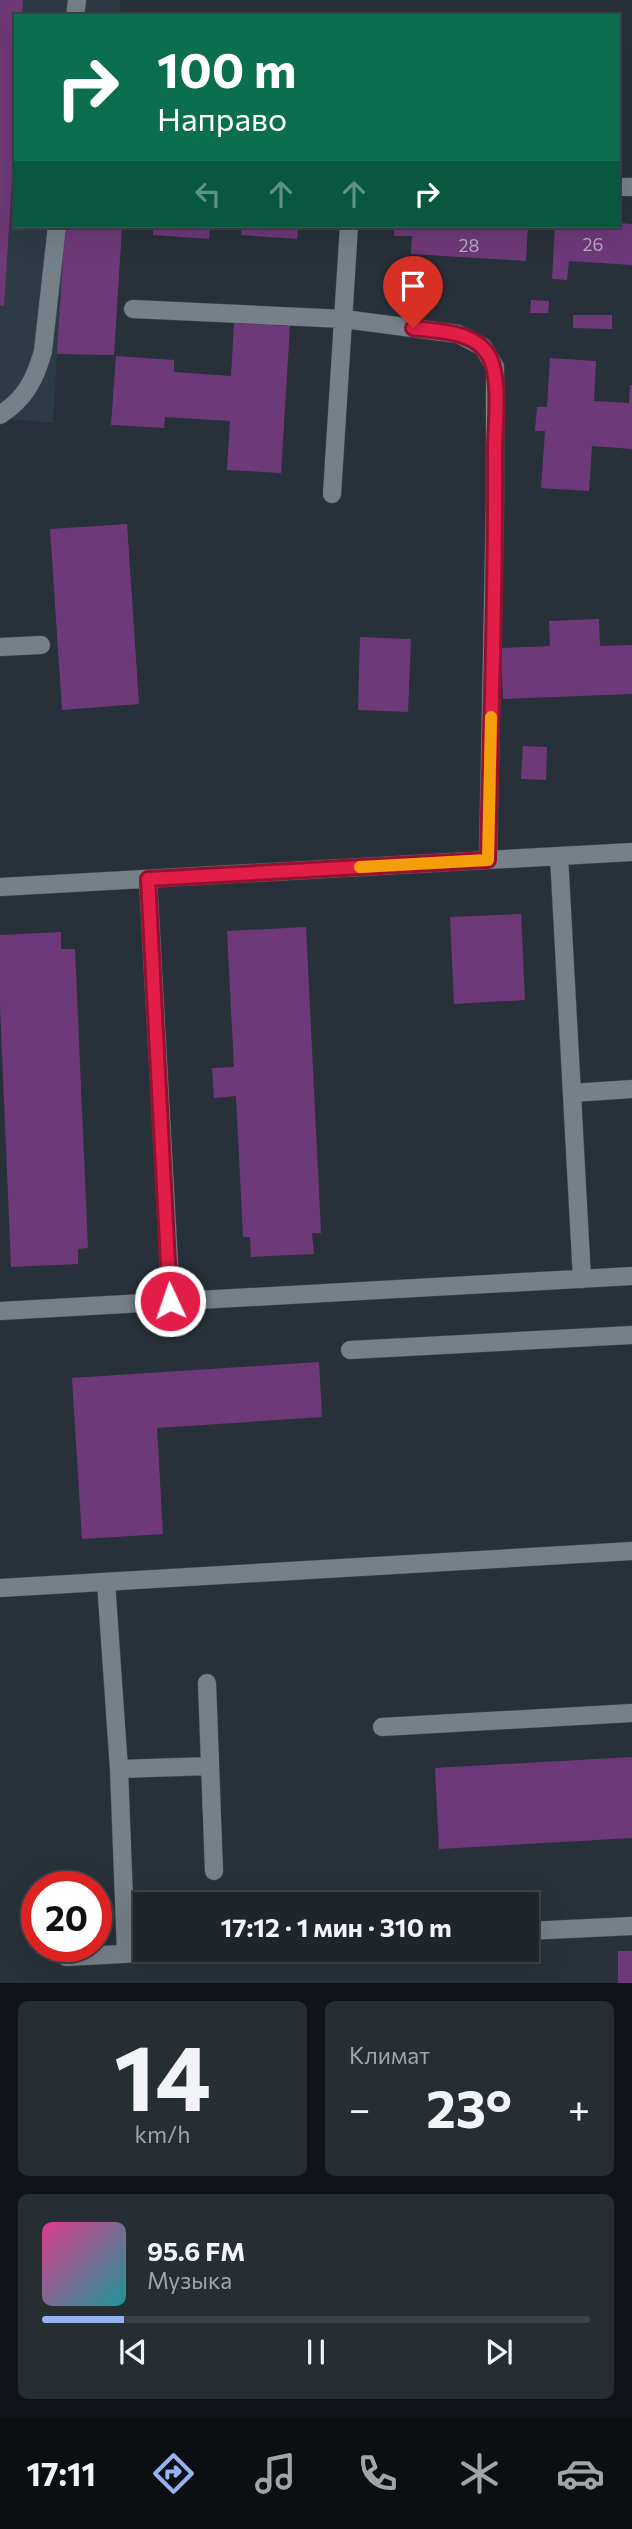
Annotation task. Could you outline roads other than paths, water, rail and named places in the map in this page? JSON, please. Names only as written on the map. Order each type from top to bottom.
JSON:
[{"type":"lane","points":[[0,415],[23,397],[43,351],[57,228]]},
{"type":"lane","points":[[332,494],[349,228]]},
{"type":"lane","points":[[132,309],[344,319],[458,334],[483,347],[495,368],[488,860]]},
{"type":"lane","points":[[0,647],[41,645]]},
{"type":"lane","points":[[0,887],[632,852]]},
{"type":"lane","points":[[559,856],[582,1279]]},
{"type":"lane","points":[[148,879],[170,1301]]},
{"type":"lane","points":[[572,1093],[632,1089]]},
{"type":"lane","points":[[0,1311],[632,1276]]},
{"type":"lane","points":[[350,1350],[632,1335]]},
{"type":"lane","points":[[0,1588],[632,1551]]},
{"type":"lane","points":[[106,1582],[119,1769],[126,1954]]},
{"type":"lane","points":[[207,1683],[214,1871]]},
{"type":"lane","points":[[383,1727],[632,1713]]},
{"type":"lane","points":[[119,1769],[210,1766]]},
{"type":"lane","points":[[539,1930],[632,1926]]},
{"type":"lane","points":[[112,1955],[133,1954]]}]
